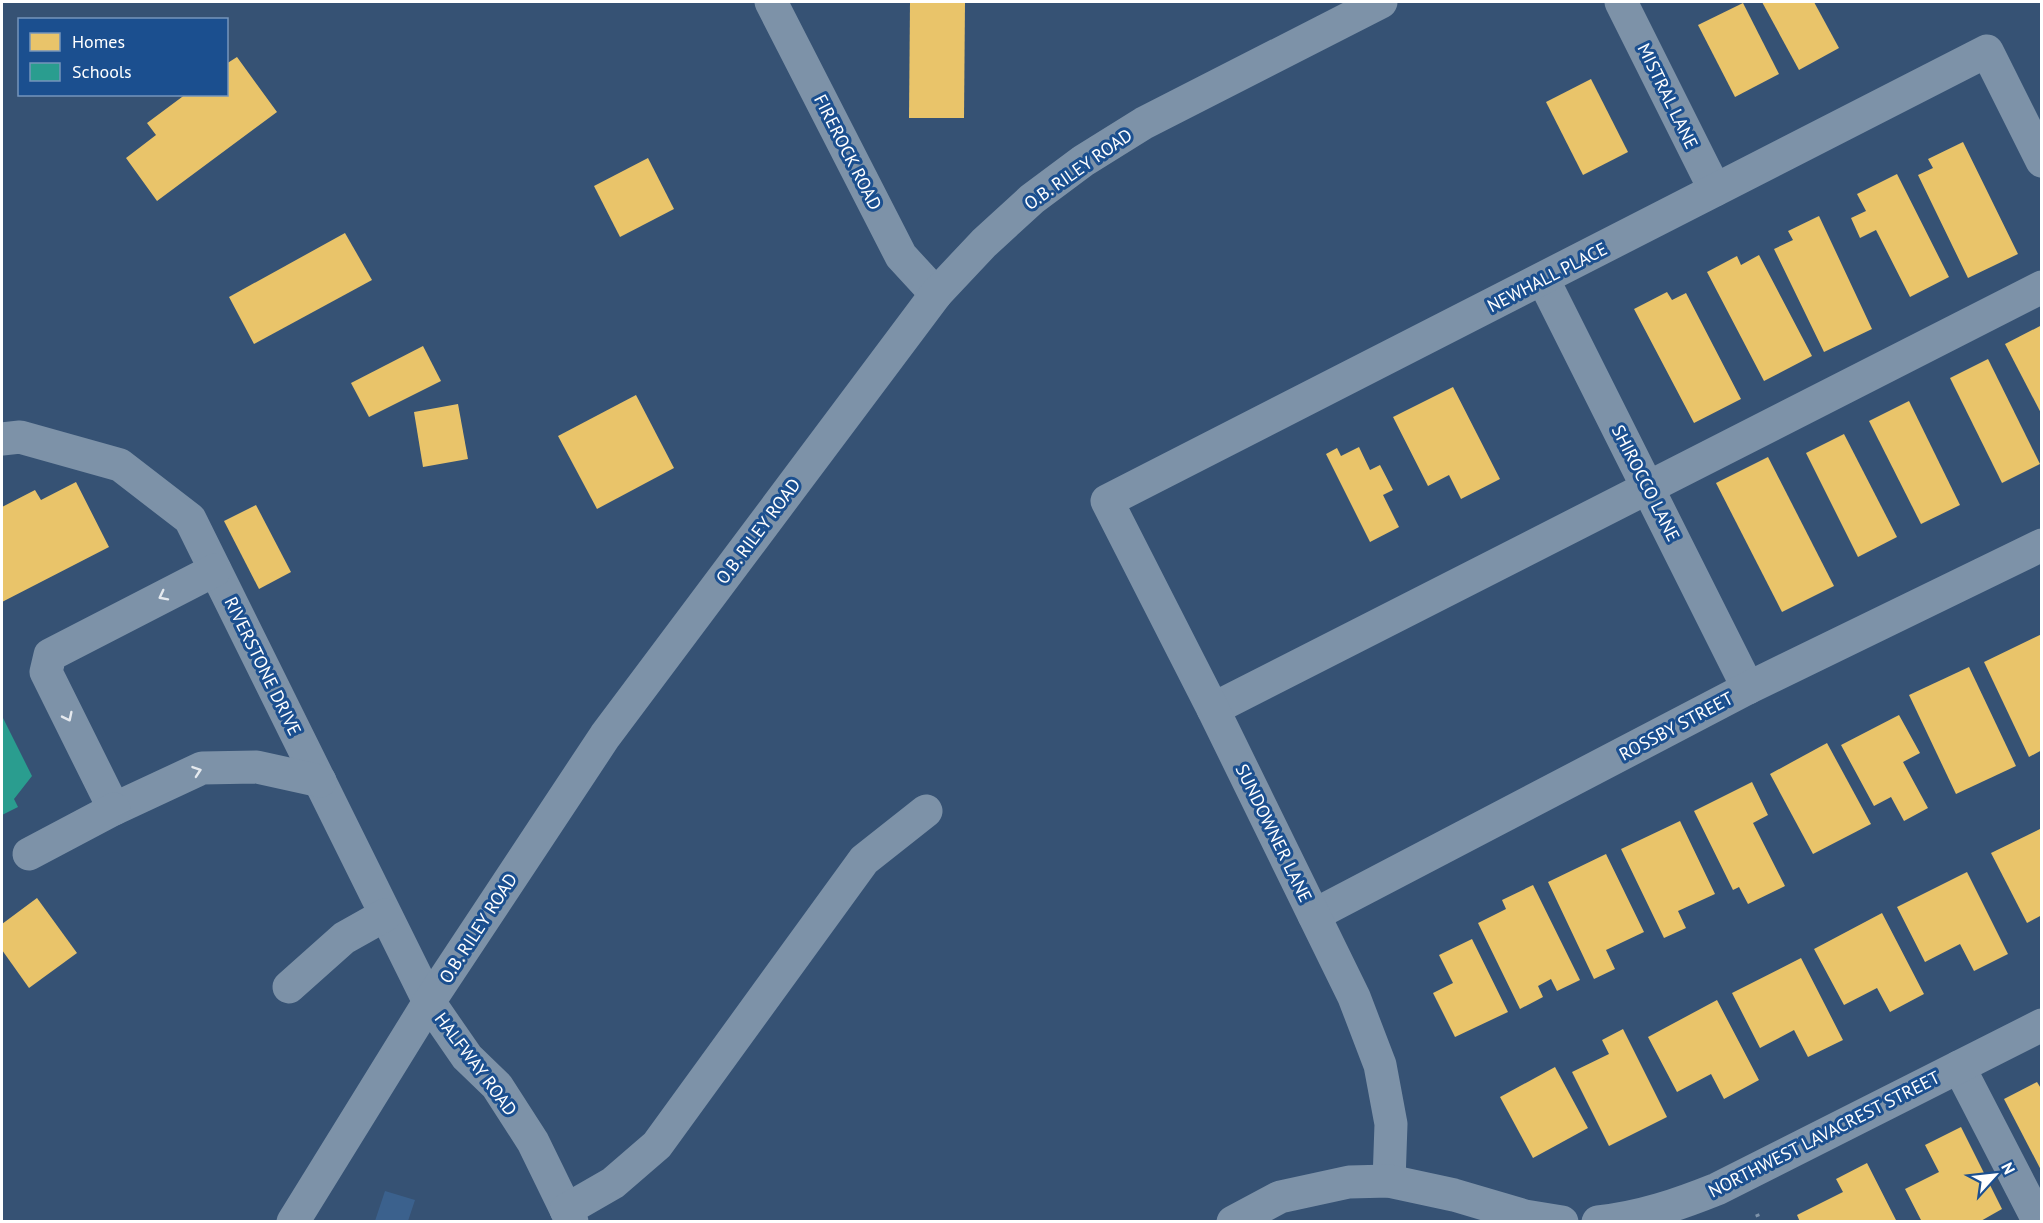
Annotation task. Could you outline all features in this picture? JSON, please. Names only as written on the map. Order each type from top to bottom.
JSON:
[{"type":"street","name":"FIREROCK ROAD","points":[[771,2],[901,256],[936,294]]},
{"type":"street","name":"O.B. RILEY ROAD","points":[[293,1221],[429,1002],[605,736],[936,294],[984,243],[1032,199],[1083,161],[1144,123],[1381,2]]},
{"type":"street","name":"MISTRAL LANE","points":[[1621,2],[1715,190]]},
{"type":"street","name":"NEWHALL PLACE","points":[[1107,501],[1987,51],[2042,161]]},
{"type":"street","name":"SHIROCCO LANE","points":[[1543,279],[1748,688]]},
{"type":"street","points":[[1213,709],[2042,287]]},
{"type":"street","name":"RIVERSTONE DRIVE","points":[[2,439],[20,437],[120,465],[190,519],[429,1002]]},
{"type":"street","name":"SUNDOWNER LANE","points":[[1107,501],[1213,709],[1354,997],[1380,1065],[1391,1124],[1389,1181]]},
{"type":"street","name":"ROSSBY STREET","points":[[1314,915],[1748,688],[2042,545]]},
{"type":"street","points":[[114,810],[46,672],[50,655],[215,570]]},
{"type":"street","points":[[29,854],[202,768],[257,767],[320,781]]},
{"type":"street","points":[[569,1216],[613,1183],[657,1145],[864,860],[926,811]]},
{"type":"street","points":[[288,987],[344,938],[386,915]]},
{"type":"street","name":"HALFWAY ROAD","points":[[429,1002],[467,1057],[497,1086],[533,1142],[569,1216]]},
{"type":"street","name":"NORTHWEST LAVACREST STREET","points":[[1598,1221],[1627,1219],[1674,1207],[1717,1189],[2042,1025]]},
{"type":"street","points":[[1959,1067],[2039,1221]]},
{"type":"street","points":[[1233,1221],[1280,1197],[1349,1182],[1389,1181],[1454,1195],[1525,1216],[1562,1221]]},
{"type":"path","points":[[1757,1214],[1760,1221]]},
{"type":"water","points":[[385,1191],[415,1200],[408,1221],[375,1221]]},
{"type":"building: Homes","points":[[910,2],[965,2],[964,118],[909,118]]},
{"type":"building: Homes","points":[[1762,2],[1814,2],[1839,48],[1799,70]]},
{"type":"building: Homes","points":[[1743,3],[1779,74],[1735,97],[1698,25]]},
{"type":"building: Homes","points":[[237,57],[277,112],[157,201],[126,158],[156,135],[147,123],[183,96],[228,96],[228,63]]},
{"type":"building: Homes","points":[[1591,79],[1628,152],[1583,175],[1546,102]]},
{"type":"building: Homes","points":[[1963,142],[2018,254],[1968,278],[1918,175],[1933,168],[1928,159]]},
{"type":"building: Homes","points":[[648,158],[674,209],[620,237],[594,186]]},
{"type":"building: Homes","points":[[1897,174],[1949,277],[1910,297],[1876,230],[1860,238],[1851,218],[1866,211],[1857,194]]},
{"type":"building: Homes","points":[[1819,216],[1872,329],[1824,352],[1774,249],[1793,240],[1788,231]]},
{"type":"building: Homes","points":[[345,233],[372,280],[254,344],[229,297]]},
{"type":"building: Homes","points":[[1759,255],[1812,356],[1764,381],[1707,272],[1737,256],[1741,265]]},
{"type":"building: Homes","points":[[1667,292],[1672,300],[1686,293],[1741,399],[1694,423],[1634,309]]},
{"type":"building: Homes","points":[[2042,325],[2042,415],[2005,344]]},
{"type":"building: Homes","points":[[423,346],[441,381],[369,417],[351,383]]},
{"type":"building: Homes","points":[[1988,359],[2040,464],[2002,483],[1950,378]]},
{"type":"building: Homes","points":[[1453,387],[1500,479],[1461,499],[1449,475],[1428,486],[1393,417]]},
{"type":"building: Homes","points":[[636,395],[674,468],[597,509],[558,436]]},
{"type":"building: Homes","points":[[1909,401],[1960,505],[1921,524],[1869,421]]},
{"type":"building: Homes","points":[[458,404],[468,459],[423,467],[414,412]]},
{"type":"building: Homes","points":[[1844,434],[1897,537],[1858,557],[1806,453]]},
{"type":"building: Homes","points":[[1359,447],[1370,470],[1380,465],[1393,490],[1383,495],[1399,527],[1370,542],[1326,454],[1337,448],[1341,456]]},
{"type":"building: Homes","points":[[1768,457],[1834,586],[1782,612],[1716,483]]},
{"type":"building: Homes","points":[[76,482],[109,547],[2,602],[2,507],[35,490],[41,500]]},
{"type":"building: Homes","points":[[256,505],[291,572],[259,589],[224,521]]},
{"type":"building: Homes","points":[[2042,634],[2042,750],[2029,757],[1984,662]]},
{"type":"building: Homes","points":[[1969,667],[2016,766],[1956,794],[1909,695]]},
{"type":"building: Homes","points":[[1899,715],[1920,753],[1903,762],[1928,808],[1904,821],[1891,797],[1874,806],[1841,745]]},
{"type":"building: Homes","points":[[1827,743],[1871,824],[1813,854],[1770,774]]},
{"type":"building: Homes","points":[[1752,782],[1768,815],[1753,823],[1785,886],[1748,904],[1739,887],[1733,890],[1694,811]]},
{"type":"building: Homes","points":[[1680,821],[1715,894],[1678,911],[1686,928],[1664,938],[1621,849]]},
{"type":"building: Homes","points":[[2042,828],[2042,915],[2027,923],[1991,853]]},
{"type":"building: Homes","points":[[1606,854],[1644,932],[1606,950],[1615,969],[1594,979],[1548,882]]},
{"type":"building: Homes","points":[[1967,872],[2008,954],[1974,971],[1960,944],[1925,962],[1897,907]]},
{"type":"building: Homes","points":[[1533,885],[1580,980],[1557,991],[1551,979],[1538,986],[1543,997],[1520,1009],[1478,923],[1506,909],[1502,900]]},
{"type":"building: Homes","points":[[37,898],[77,953],[29,988],[2,950],[2,924]]},
{"type":"building: Homes","points":[[1882,913],[1924,994],[1890,1012],[1877,988],[1844,1005],[1814,949]]},
{"type":"building: Homes","points":[[1472,939],[1508,1012],[1455,1037],[1433,993],[1453,983],[1439,955]]},
{"type":"building: Homes","points":[[1801,958],[1843,1040],[1808,1057],[1794,1030],[1760,1048],[1732,993]]},
{"type":"building: Homes","points":[[1717,1000],[1759,1080],[1724,1099],[1711,1074],[1677,1092],[1648,1037]]},
{"type":"building: Homes","points":[[1623,1029],[1667,1117],[1609,1146],[1572,1072],[1609,1054],[1602,1040]]},
{"type":"building: Homes","points":[[1555,1067],[1588,1128],[1533,1158],[1500,1097]]},
{"type":"building: Homes","points":[[2037,1082],[2042,1090],[2042,1172],[2004,1099]]},
{"type":"building: Homes","points":[[1961,1127],[2002,1209],[1979,1222],[1922,1222],[1905,1189],[1939,1172],[1925,1145]]},
{"type":"building: Homes","points":[[1867,1163],[1897,1222],[1800,1222],[1797,1215],[1843,1192],[1836,1179]]},
{"type":"building: Schools","points":[[2,716],[32,776],[14,799],[18,807],[2,815]]}]
